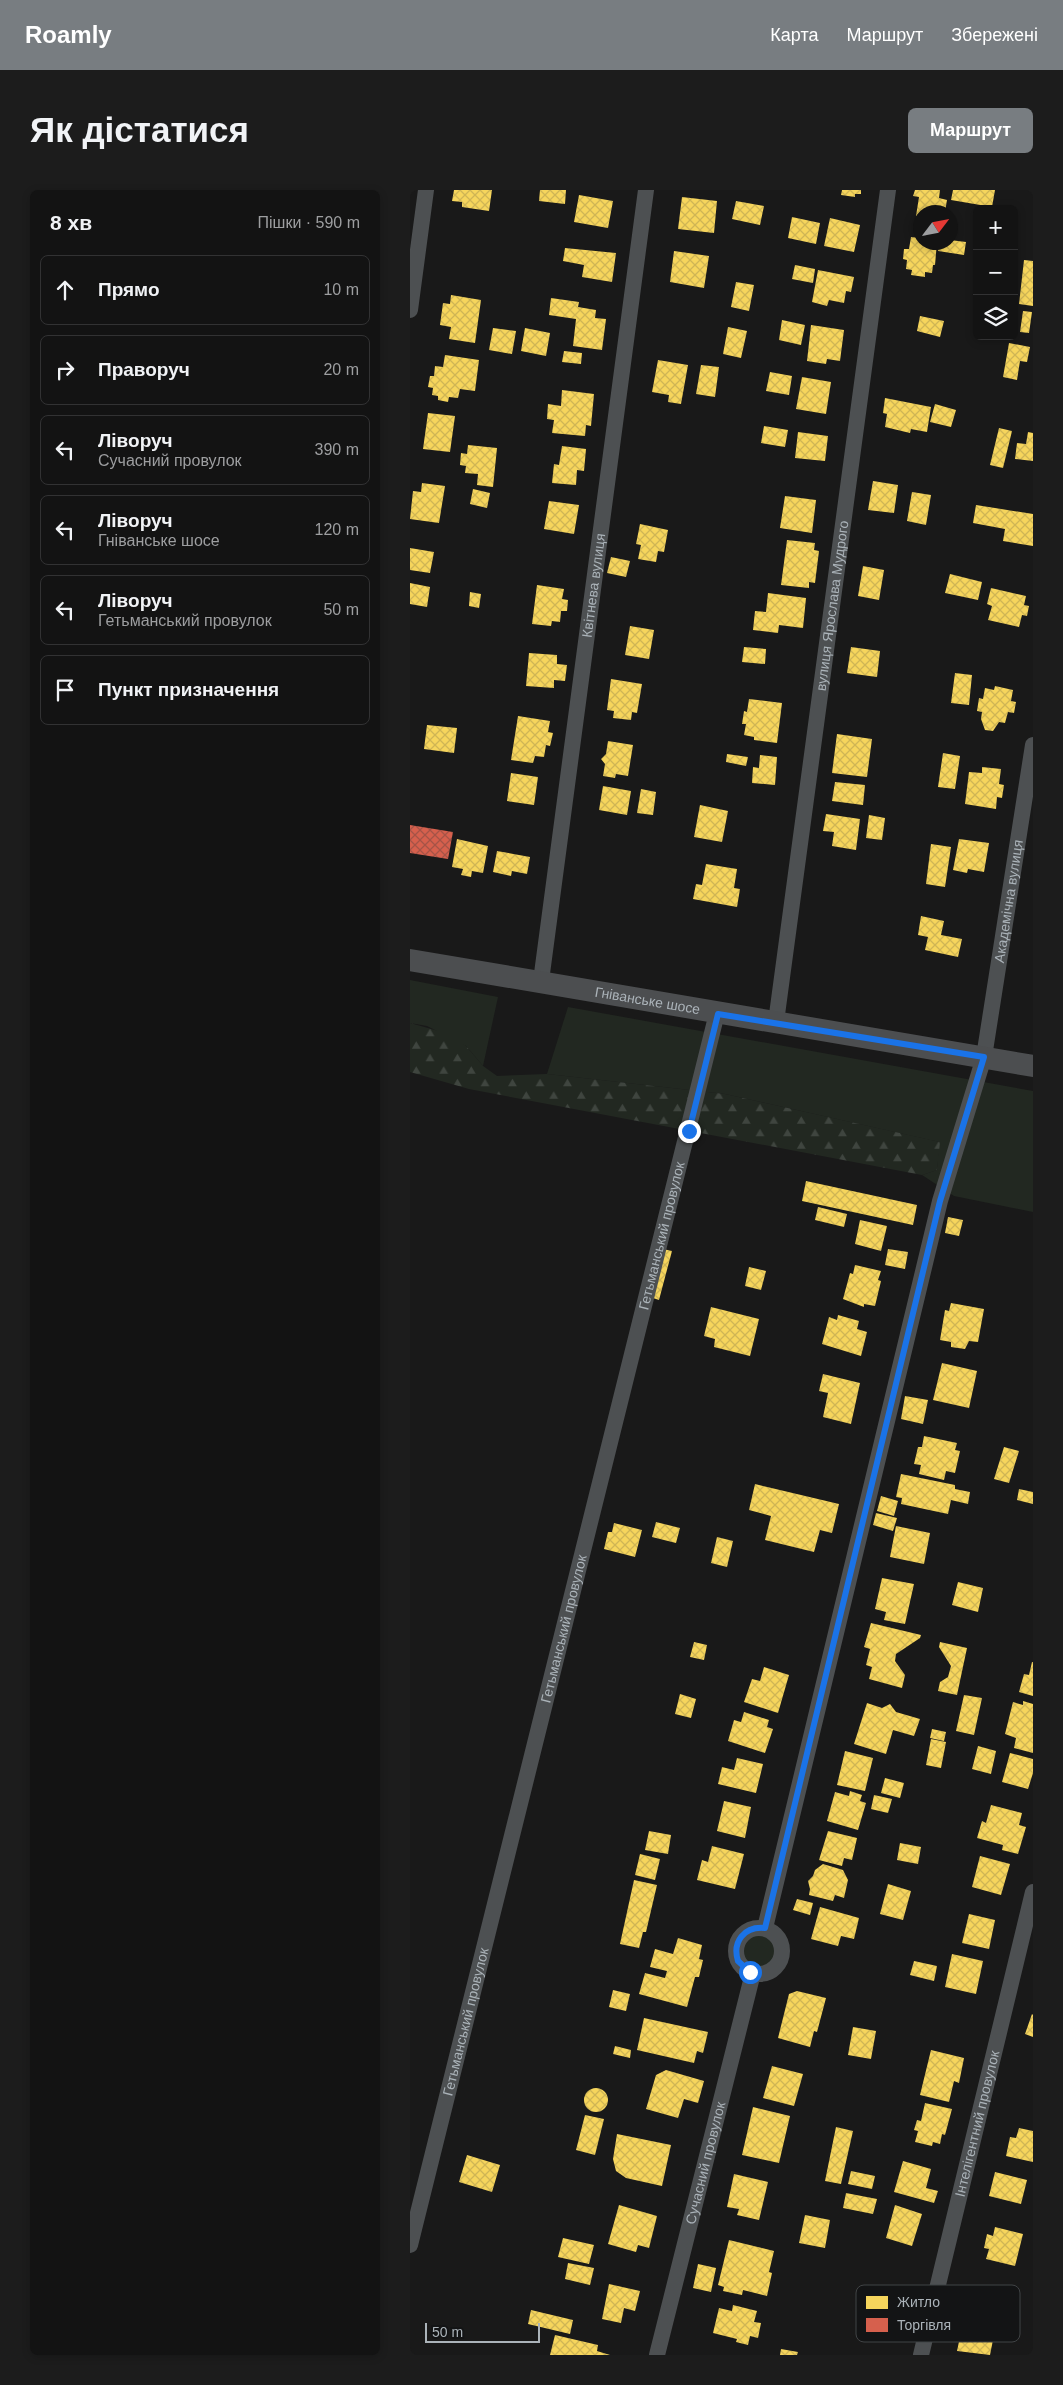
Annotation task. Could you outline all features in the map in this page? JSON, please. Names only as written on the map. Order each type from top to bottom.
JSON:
[{"type":"main road","name":"Гніванське шосе","points":[[410,960],[541,981],[718,1014],[776,1022],[1033,1066]]},
{"type":"street","points":[[410,310],[426,190]]},
{"type":"street","name":"Квітнева вулиця","points":[[541,981],[646,190]]},
{"type":"street","name":"вулиця Ярослава Мудрого","points":[[776,1022],[888,190]]},
{"type":"street","name":"Академічна вулиця","points":[[984,1057],[1033,745]]},
{"type":"street","name":"Гетьманський провулок","points":[[410,2245],[718,1014]]},
{"type":"street","points":[[765,1928],[940,1201],[984,1057]]},
{"type":"street","name":"Інтелігентний провулок","points":[[938,2285],[1033,1892]]},
{"type":"street","points":[[765,1928],[778,1938],[781,1945],[780,1959],[771,1970],[765,1973],[753,1973],[743,1968],[738,1961],[736,1946],[745,1932],[752,1929],[765,1928]]},
{"type":"street","name":"Сучасний провулок","points":[[657,2355],[753,1973]]},
{"type":"street","name":"Інтелігентний провулок","points":[[921,2355],[924,2342]]},
{"type":"green space","points":[[410,980],[498,997],[483,1066],[466,1046],[427,1026],[410,1023]]},
{"type":"green space","points":[[568,1007],[1033,1091],[1033,1212],[954,1196],[922,1175],[937,1170],[939,1142],[725,1094],[547,1074]]},
{"type":"green space","points":[[410,1023],[449,1034],[466,1046],[483,1066],[497,1076],[547,1074],[725,1094],[940,1142],[937,1170],[922,1175],[469,1089],[410,1072]]},
{"type":"green space","points":[[759,1928],[772,1932],[778,1938],[782,1951],[778,1964],[772,1970],[759,1974],[746,1970],[740,1964],[736,1951],[740,1938],[746,1932]]},
{"type":"building: Житло","points":[[454,190],[492,190],[489,211],[462,207],[462,202],[452,201]]},
{"type":"building: Житло","points":[[540,190],[566,190],[565,204],[539,201]]},
{"type":"building: Житло","points":[[842,190],[861,190],[861,194],[855,194],[855,197],[841,195]]},
{"type":"building: Житло","points":[[915,190],[940,190],[939,198],[947,200],[946,205],[918,205],[919,197],[913,196]]},
{"type":"building: Житло","points":[[953,190],[995,190],[992,205],[951,200]]},
{"type":"building: Житло","points":[[579,195],[613,201],[608,228],[574,222]]},
{"type":"building: Житло","points":[[682,197],[717,201],[714,233],[678,229]]},
{"type":"building: Житло","points":[[736,201],[764,206],[760,225],[732,219]]},
{"type":"building: Житло","points":[[792,217],[820,223],[816,244],[788,238]]},
{"type":"building: Житло","points":[[830,218],[860,225],[854,252],[824,246]]},
{"type":"building: Житло","points":[[911,237],[913,237],[913,250],[936,250],[932,273],[925,272],[925,277],[911,275],[912,270],[906,269],[907,260],[903,259],[904,249],[909,249]]},
{"type":"building: Житло","points":[[958,241],[966,242],[964,255],[938,251],[958,250]]},
{"type":"building: Житло","points":[[565,248],[616,253],[612,282],[582,277],[584,265],[563,261]]},
{"type":"building: Житло","points":[[674,251],[709,256],[704,288],[670,282]]},
{"type":"building: Житло","points":[[1024,260],[1033,261],[1033,306],[1019,304]]},
{"type":"building: Житло","points":[[795,265],[815,269],[813,283],[792,279]]},
{"type":"building: Житло","points":[[818,270],[854,277],[851,292],[846,291],[844,303],[829,300],[827,306],[812,302]]},
{"type":"building: Житло","points":[[736,282],[754,285],[749,311],[731,307]]},
{"type":"building: Житло","points":[[451,295],[481,300],[475,343],[449,339],[451,327],[440,325],[443,303],[450,304]]},
{"type":"building: Житло","points":[[551,298],[579,302],[578,307],[596,310],[595,318],[606,319],[602,350],[573,346],[576,319],[549,315]]},
{"type":"building: Житло","points":[[1023,311],[1032,312],[1029,333],[1020,332]]},
{"type":"building: Житло","points":[[920,316],[944,321],[940,337],[917,331]]},
{"type":"building: Житло","points":[[782,320],[805,325],[801,345],[779,340]]},
{"type":"building: Житло","points":[[811,325],[844,330],[840,361],[827,359],[826,364],[807,361]]},
{"type":"building: Житло","points":[[728,327],[747,331],[741,358],[723,354]]},
{"type":"building: Житло","points":[[493,328],[516,331],[512,354],[489,350]]},
{"type":"building: Житло","points":[[525,328],[550,333],[546,356],[521,351]]},
{"type":"building: Житло","points":[[1009,343],[1030,347],[1027,362],[1020,361],[1017,380],[1003,377]]},
{"type":"building: Житло","points":[[564,351],[582,353],[581,364],[562,362]]},
{"type":"building: Житло","points":[[445,355],[479,360],[475,391],[460,389],[458,398],[449,397],[448,402],[438,400],[438,396],[432,395],[433,388],[428,387],[430,376],[434,376],[435,366],[443,367]]},
{"type":"building: Житло","points":[[658,360],[688,365],[681,404],[668,402],[669,395],[652,392]]},
{"type":"building: Житло","points":[[701,365],[719,367],[715,397],[696,394]]},
{"type":"building: Житло","points":[[770,372],[792,376],[789,395],[766,391]]},
{"type":"building: Житло","points":[[802,377],[831,382],[826,414],[796,409]]},
{"type":"building: Житло","points":[[562,390],[594,394],[591,426],[586,425],[585,436],[552,433],[554,420],[547,419],[548,404],[561,406]]},
{"type":"building: Житло","points":[[885,398],[931,407],[927,432],[911,429],[910,433],[885,427],[887,414],[883,413]]},
{"type":"building: Житло","points":[[935,404],[956,410],[951,427],[930,422]]},
{"type":"building: Житло","points":[[428,413],[455,416],[450,452],[423,449]]},
{"type":"building: Житло","points":[[764,426],[788,430],[785,447],[761,443]]},
{"type":"building: Житло","points":[[999,428],[1012,431],[1003,468],[990,465]]},
{"type":"building: Житло","points":[[798,432],[828,436],[825,461],[795,458]]},
{"type":"building: Житло","points":[[1028,432],[1033,433],[1033,461],[1015,459],[1017,443],[1026,444]]},
{"type":"building: Житло","points":[[468,445],[497,448],[493,487],[477,485],[478,474],[465,473],[466,466],[460,465],[461,453],[467,454]]},
{"type":"building: Житло","points":[[562,446],[586,449],[584,471],[577,470],[576,485],[552,483],[554,464],[559,465]]},
{"type":"building: Житло","points":[[873,481],[898,485],[894,513],[868,510]]},
{"type":"building: Житло","points":[[422,483],[445,486],[439,523],[410,519],[413,491],[421,492]]},
{"type":"building: Житло","points":[[473,489],[490,493],[487,508],[470,504]]},
{"type":"building: Житло","points":[[912,492],[931,495],[926,525],[907,521]]},
{"type":"building: Житло","points":[[785,496],[816,500],[812,533],[780,528]]},
{"type":"building: Житло","points":[[549,501],[579,505],[574,534],[544,529]]},
{"type":"building: Житло","points":[[976,505],[1033,514],[1033,546],[1003,541],[1005,529],[973,523]]},
{"type":"building: Житло","points":[[640,524],[668,530],[664,552],[658,551],[656,562],[638,559],[641,545],[636,544]]},
{"type":"building: Житло","points":[[787,540],[815,543],[814,550],[819,551],[815,583],[809,582],[809,588],[781,585]]},
{"type":"building: Житло","points":[[410,548],[434,552],[430,573],[410,570]]},
{"type":"building: Житло","points":[[611,557],[630,561],[626,577],[607,573]]},
{"type":"building: Житло","points":[[863,566],[884,570],[879,600],[858,596]]},
{"type":"building: Житло","points":[[950,574],[982,582],[978,600],[945,593]]},
{"type":"building: Житло","points":[[410,583],[430,587],[427,607],[410,604]]},
{"type":"building: Житло","points":[[537,585],[564,589],[562,599],[568,600],[567,611],[561,611],[560,622],[552,621],[551,626],[532,624]]},
{"type":"building: Житло","points":[[991,588],[1026,596],[1024,605],[1029,606],[1027,616],[1022,615],[1019,627],[988,620],[992,606],[987,604]]},
{"type":"building: Житло","points":[[470,592],[481,594],[479,608],[469,606]]},
{"type":"building: Житло","points":[[768,593],[806,598],[803,628],[779,625],[778,633],[753,630],[755,611],[766,612]]},
{"type":"building: Житло","points":[[630,626],[654,630],[649,659],[625,655]]},
{"type":"building: Житло","points":[[744,647],[766,649],[765,664],[742,662]]},
{"type":"building: Житло","points":[[851,647],[880,651],[877,677],[847,673]]},
{"type":"building: Житло","points":[[529,653],[557,655],[557,664],[567,665],[565,681],[554,680],[554,688],[526,686]]},
{"type":"building: Житло","points":[[955,673],[972,675],[969,705],[951,703]]},
{"type":"building: Житло","points":[[611,679],[642,684],[637,713],[632,712],[631,720],[613,718],[614,711],[607,710]]},
{"type":"building: Житло","points":[[995,686],[1013,690],[1011,701],[1016,702],[1014,713],[1008,712],[1005,723],[999,722],[993,731],[985,730],[981,719],[982,712],[977,711],[979,698],[983,699],[985,688],[994,690]]},
{"type":"building: Житло","points":[[749,699],[782,703],[777,743],[754,740],[754,737],[744,735],[746,724],[742,724],[744,711],[747,712]]},
{"type":"building: Житло","points":[[518,716],[550,721],[548,732],[553,733],[550,746],[546,745],[544,757],[535,756],[533,763],[511,760]]},
{"type":"building: Житло","points":[[427,725],[457,728],[454,753],[424,749]]},
{"type":"building: Житло","points":[[837,734],[872,739],[867,777],[832,773]]},
{"type":"building: Житло","points":[[608,741],[633,745],[628,776],[616,774],[615,778],[603,776],[605,764],[601,759],[606,754]]},
{"type":"building: Житло","points":[[943,753],[960,756],[955,789],[938,787]]},
{"type":"building: Житло","points":[[727,754],[748,757],[746,766],[726,762]]},
{"type":"building: Житло","points":[[760,755],[777,757],[775,785],[752,783],[753,767],[759,768]]},
{"type":"building: Житло","points":[[982,767],[1001,769],[999,784],[1004,785],[1002,798],[997,797],[996,809],[965,804],[969,772],[982,773]]},
{"type":"building: Житло","points":[[511,773],[538,777],[534,805],[507,801]]},
{"type":"building: Житло","points":[[835,782],[865,785],[863,805],[832,801]]},
{"type":"building: Житло","points":[[603,786],[631,791],[627,815],[599,810]]},
{"type":"building: Житло","points":[[641,789],[656,792],[653,815],[637,813]]},
{"type":"building: Житло","points":[[700,805],[728,811],[722,842],[694,837]]},
{"type":"building: Житло","points":[[826,814],[860,819],[856,850],[832,846],[834,832],[823,831]]},
{"type":"building: Житло","points":[[869,815],[885,818],[882,840],[866,838]]},
{"type":"building: Житло","points":[[457,839],[488,846],[483,873],[472,871],[471,877],[461,875],[463,869],[452,867]]},
{"type":"building: Житло","points":[[959,839],[989,843],[984,872],[968,869],[967,873],[953,870]]},
{"type":"building: Житло","points":[[931,844],[951,847],[945,887],[926,884]]},
{"type":"building: Житло","points":[[497,851],[530,857],[527,874],[512,871],[511,876],[493,872]]},
{"type":"building: Житло","points":[[706,864],[737,869],[734,888],[740,889],[737,907],[693,899],[696,884],[702,885]]},
{"type":"building: Житло","points":[[921,916],[944,921],[941,935],[962,939],[958,957],[925,950],[928,937],[918,935]]},
{"type":"building: Житло","points":[[806,1181],[917,1205],[913,1225],[802,1201]]},
{"type":"building: Житло","points":[[818,1207],[847,1214],[844,1227],[815,1220]]},
{"type":"building: Житло","points":[[948,1217],[963,1220],[959,1236],[945,1233]]},
{"type":"building: Житло","points":[[860,1220],[887,1226],[881,1251],[855,1244]]},
{"type":"building: Житло","points":[[663,1249],[672,1251],[659,1300],[650,1297]]},
{"type":"building: Житло","points":[[888,1249],[908,1252],[905,1269],[885,1265]]},
{"type":"building: Житло","points":[[855,1265],[881,1271],[878,1280],[881,1281],[875,1306],[864,1304],[864,1307],[843,1299],[850,1273],[853,1274]]},
{"type":"building: Житло","points":[[749,1267],[766,1271],[761,1290],[745,1286]]},
{"type":"building: Житло","points":[[951,1303],[984,1309],[978,1342],[969,1341],[965,1349],[951,1347],[951,1342],[940,1340],[945,1310],[949,1311]]},
{"type":"building: Житло","points":[[711,1307],[759,1319],[750,1356],[714,1347],[715,1339],[704,1336]]},
{"type":"building: Житло","points":[[838,1315],[859,1321],[857,1329],[867,1332],[861,1356],[822,1344],[829,1317],[837,1320]]},
{"type":"building: Житло","points":[[942,1363],[977,1371],[969,1408],[933,1400]]},
{"type":"building: Житло","points":[[823,1374],[860,1383],[851,1424],[823,1417],[828,1393],[819,1391]]},
{"type":"building: Житло","points":[[905,1396],[928,1400],[923,1424],[901,1419]]},
{"type":"building: Житло","points":[[924,1436],[957,1443],[955,1450],[960,1451],[955,1473],[946,1471],[944,1480],[919,1474],[921,1465],[914,1464],[918,1447],[922,1447]]},
{"type":"building: Житло","points":[[1004,1447],[1019,1451],[1009,1483],[994,1479]]},
{"type":"building: Житло","points":[[901,1474],[955,1485],[955,1489],[970,1492],[968,1504],[951,1500],[948,1514],[901,1504],[902,1498],[896,1497]]},
{"type":"building: Житло","points":[[755,1484],[839,1504],[832,1533],[820,1530],[814,1552],[765,1540],[771,1516],[749,1510]]},
{"type":"building: Житло","points":[[1019,1489],[1033,1492],[1033,1504],[1017,1500]]},
{"type":"building: Житло","points":[[881,1496],[898,1501],[894,1516],[877,1511]]},
{"type":"building: Житло","points":[[876,1513],[897,1518],[893,1531],[873,1525]]},
{"type":"building: Житло","points":[[656,1522],[680,1528],[676,1543],[652,1537]]},
{"type":"building: Житло","points":[[614,1523],[642,1530],[635,1557],[604,1549],[608,1532],[612,1532]]},
{"type":"building: Житло","points":[[896,1526],[930,1533],[924,1564],[890,1557]]},
{"type":"building: Житло","points":[[717,1537],[733,1541],[727,1567],[711,1563]]},
{"type":"building: Житло","points":[[882,1578],[914,1584],[905,1624],[884,1620],[886,1612],[875,1609]]},
{"type":"building: Житло","points":[[958,1582],[983,1588],[978,1612],[952,1605]]},
{"type":"building: Житло","points":[[871,1623],[921,1635],[920,1638],[896,1654],[895,1661],[905,1675],[902,1688],[869,1679],[872,1667],[866,1665],[870,1649],[864,1647]]},
{"type":"building: Житло","points":[[694,1642],[707,1645],[704,1660],[690,1657]]},
{"type":"building: Житло","points":[[940,1642],[967,1648],[957,1695],[938,1691],[940,1682],[948,1677],[951,1666],[939,1647]]},
{"type":"building: Житло","points":[[1032,1662],[1033,1696],[1019,1692],[1024,1674],[1029,1675]]},
{"type":"building: Житло","points":[[764,1667],[789,1675],[778,1713],[744,1702],[752,1679],[760,1681]]},
{"type":"building: Житло","points":[[680,1694],[696,1699],[691,1718],[675,1714]]},
{"type":"building: Житло","points":[[964,1695],[982,1698],[974,1735],[956,1731]]},
{"type":"building: Житло","points":[[1023,1701],[1033,1704],[1033,1753],[1014,1748],[1016,1738],[1005,1734],[1013,1702],[1023,1705]]},
{"type":"building: Житло","points":[[867,1703],[882,1708],[890,1704],[896,1712],[920,1719],[914,1736],[893,1730],[886,1754],[854,1744]]},
{"type":"building: Житло","points":[[744,1712],[769,1720],[767,1727],[773,1729],[765,1753],[728,1741],[734,1720],[741,1722]]},
{"type":"building: Житло","points":[[932,1729],[946,1732],[944,1741],[930,1738]]},
{"type":"building: Житло","points":[[931,1739],[946,1742],[941,1768],[926,1765]]},
{"type":"building: Житло","points":[[978,1746],[996,1751],[991,1774],[972,1769]]},
{"type":"building: Житло","points":[[845,1751],[873,1758],[865,1791],[837,1785]]},
{"type":"building: Житло","points":[[1010,1753],[1033,1759],[1033,1773],[1028,1789],[1002,1782]]},
{"type":"building: Житло","points":[[737,1758],[763,1764],[756,1793],[718,1784],[722,1767],[734,1770]]},
{"type":"building: Житло","points":[[885,1778],[904,1783],[900,1798],[881,1793]]},
{"type":"building: Житло","points":[[850,1791],[862,1795],[860,1801],[866,1803],[858,1830],[827,1821],[835,1792],[849,1796]]},
{"type":"building: Житло","points":[[874,1795],[892,1799],[888,1813],[871,1809]]},
{"type":"building: Житло","points":[[724,1801],[751,1807],[745,1838],[717,1831]]},
{"type":"building: Житло","points":[[991,1805],[1022,1813],[1019,1825],[1026,1827],[1018,1854],[1002,1850],[1003,1845],[977,1838],[982,1821],[986,1823]]},
{"type":"building: Житло","points":[[649,1831],[671,1835],[668,1854],[645,1850]]},
{"type":"building: Житло","points":[[828,1831],[857,1838],[852,1860],[844,1858],[842,1866],[819,1860]]},
{"type":"building: Житло","points":[[900,1843],[921,1847],[918,1864],[897,1860]]},
{"type":"building: Житло","points":[[712,1846],[744,1854],[735,1889],[697,1880],[702,1860],[708,1862]]},
{"type":"building: Житло","points":[[640,1854],[660,1859],[655,1880],[635,1875]]},
{"type":"building: Житло","points":[[980,1856],[1010,1864],[1001,1895],[972,1887]]},
{"type":"building: Житло","points":[[823,1864],[843,1870],[848,1880],[844,1898],[835,1895],[833,1901],[809,1895],[808,1881],[813,1876],[815,1870]]},
{"type":"building: Житло","points":[[634,1880],[657,1885],[646,1932],[643,1932],[639,1948],[620,1944]]},
{"type":"building: Житло","points":[[888,1884],[911,1891],[903,1920],[880,1914]]},
{"type":"building: Житло","points":[[797,1899],[813,1903],[810,1915],[793,1910]]},
{"type":"building: Житло","points":[[820,1907],[859,1918],[854,1939],[841,1936],[838,1946],[811,1939]]},
{"type":"building: Житло","points":[[969,1914],[995,1920],[989,1949],[962,1943]]},
{"type":"building: Житло","points":[[678,1938],[702,1945],[699,1959],[703,1960],[699,1977],[695,1977],[687,2007],[639,1994],[645,1973],[665,1978],[667,1971],[650,1967],[655,1949],[673,1954]]},
{"type":"building: Житло","points":[[952,1954],[983,1961],[976,1994],[945,1987]]},
{"type":"building: Житло","points":[[914,1961],[937,1966],[934,1981],[910,1975]]},
{"type":"building: Житло","points":[[613,1990],[630,1994],[626,2011],[609,2007]]},
{"type":"building: Житло","points":[[797,1991],[826,1998],[817,2032],[814,2031],[810,2047],[778,2038],[789,1994]]},
{"type":"building: Житло","points":[[1033,2015],[1033,2037],[1025,2034]]},
{"type":"building: Житло","points":[[644,2018],[708,2032],[703,2053],[697,2051],[694,2063],[637,2050]]},
{"type":"building: Житло","points":[[853,2027],[876,2031],[871,2059],[848,2055]]},
{"type":"building: Житло","points":[[615,2046],[631,2050],[630,2058],[613,2054]]},
{"type":"building: Житло","points":[[931,2050],[964,2058],[959,2083],[954,2081],[949,2102],[920,2095]]},
{"type":"building: Житло","points":[[772,2066],[803,2074],[794,2106],[763,2098]]},
{"type":"building: Житло","points":[[666,2070],[704,2081],[698,2103],[684,2099],[678,2118],[646,2109],[656,2075]]},
{"type":"building: Житло","points":[[596,2088],[605,2091],[608,2100],[605,2109],[596,2112],[587,2109],[584,2100],[587,2091]]},
{"type":"building: Житло","points":[[925,2103],[952,2109],[945,2135],[942,2134],[940,2144],[933,2142],[932,2146],[915,2142],[918,2131],[914,2130],[917,2120],[921,2121]]},
{"type":"building: Житло","points":[[753,2107],[790,2116],[779,2163],[742,2155]]},
{"type":"building: Житло","points":[[585,2115],[604,2119],[595,2155],[576,2150]]},
{"type":"building: Житло","points":[[836,2127],[853,2131],[841,2184],[825,2181]]},
{"type":"building: Житло","points":[[1019,2128],[1033,2131],[1033,2162],[1006,2156],[1010,2137],[1016,2138]]},
{"type":"building: Житло","points":[[617,2134],[671,2145],[662,2186],[626,2178],[616,2171],[613,2159]]},
{"type":"building: Житло","points":[[467,2155],[500,2165],[492,2192],[459,2182]]},
{"type":"building: Житло","points":[[903,2161],[931,2169],[926,2188],[938,2191],[934,2203],[894,2192]]},
{"type":"building: Житло","points":[[851,2171],[875,2176],[872,2189],[848,2184]]},
{"type":"building: Житло","points":[[995,2172],[1027,2180],[1021,2204],[989,2196]]},
{"type":"building: Житло","points":[[734,2174],[768,2182],[759,2220],[737,2215],[739,2209],[727,2207]]},
{"type":"building: Житло","points":[[846,2193],[877,2199],[873,2214],[843,2208]]},
{"type":"building: Житло","points":[[619,2205],[657,2216],[649,2248],[638,2245],[636,2252],[608,2244]]},
{"type":"building: Житло","points":[[895,2205],[922,2214],[912,2246],[886,2238]]},
{"type":"building: Житло","points":[[805,2215],[830,2220],[825,2248],[799,2243]]},
{"type":"building: Житло","points":[[995,2227],[1023,2234],[1015,2266],[986,2259],[989,2249],[984,2248],[987,2234],[993,2236]]},
{"type":"building: Житло","points":[[563,2238],[594,2245],[589,2264],[558,2257]]},
{"type":"building: Житло","points":[[729,2240],[774,2251],[769,2272],[772,2273],[767,2296],[743,2290],[742,2295],[723,2291],[724,2287],[718,2285]]},
{"type":"building: Житло","points":[[568,2263],[594,2268],[590,2285],[565,2279]]},
{"type":"building: Житло","points":[[698,2264],[716,2268],[711,2292],[693,2288]]},
{"type":"building: Житло","points":[[609,2284],[640,2291],[635,2311],[624,2308],[621,2323],[602,2319]]},
{"type":"building: Житло","points":[[733,2305],[757,2311],[754,2322],[761,2323],[758,2338],[750,2336],[748,2345],[736,2342],[737,2339],[713,2333],[719,2308],[732,2311]]},
{"type":"building: Житло","points":[[531,2310],[573,2320],[570,2334],[528,2324]]},
{"type":"building: Житло","points":[[555,2335],[598,2345],[597,2351],[610,2355],[550,2355]]},
{"type":"building: Житло","points":[[959,2342],[993,2342],[990,2355],[957,2351]]},
{"type":"building: Житло","points":[[781,2349],[798,2352],[797,2355],[780,2355]]},
{"type":"building: Торгівля","points":[[410,825],[453,832],[448,859],[410,853]]},
{"type":"route","points":[[689,1131],[718,1014],[984,1057],[940,1201],[765,1928],[752,1929],[745,1932],[736,1946],[738,1961],[743,1968],[750,1972]]}]
